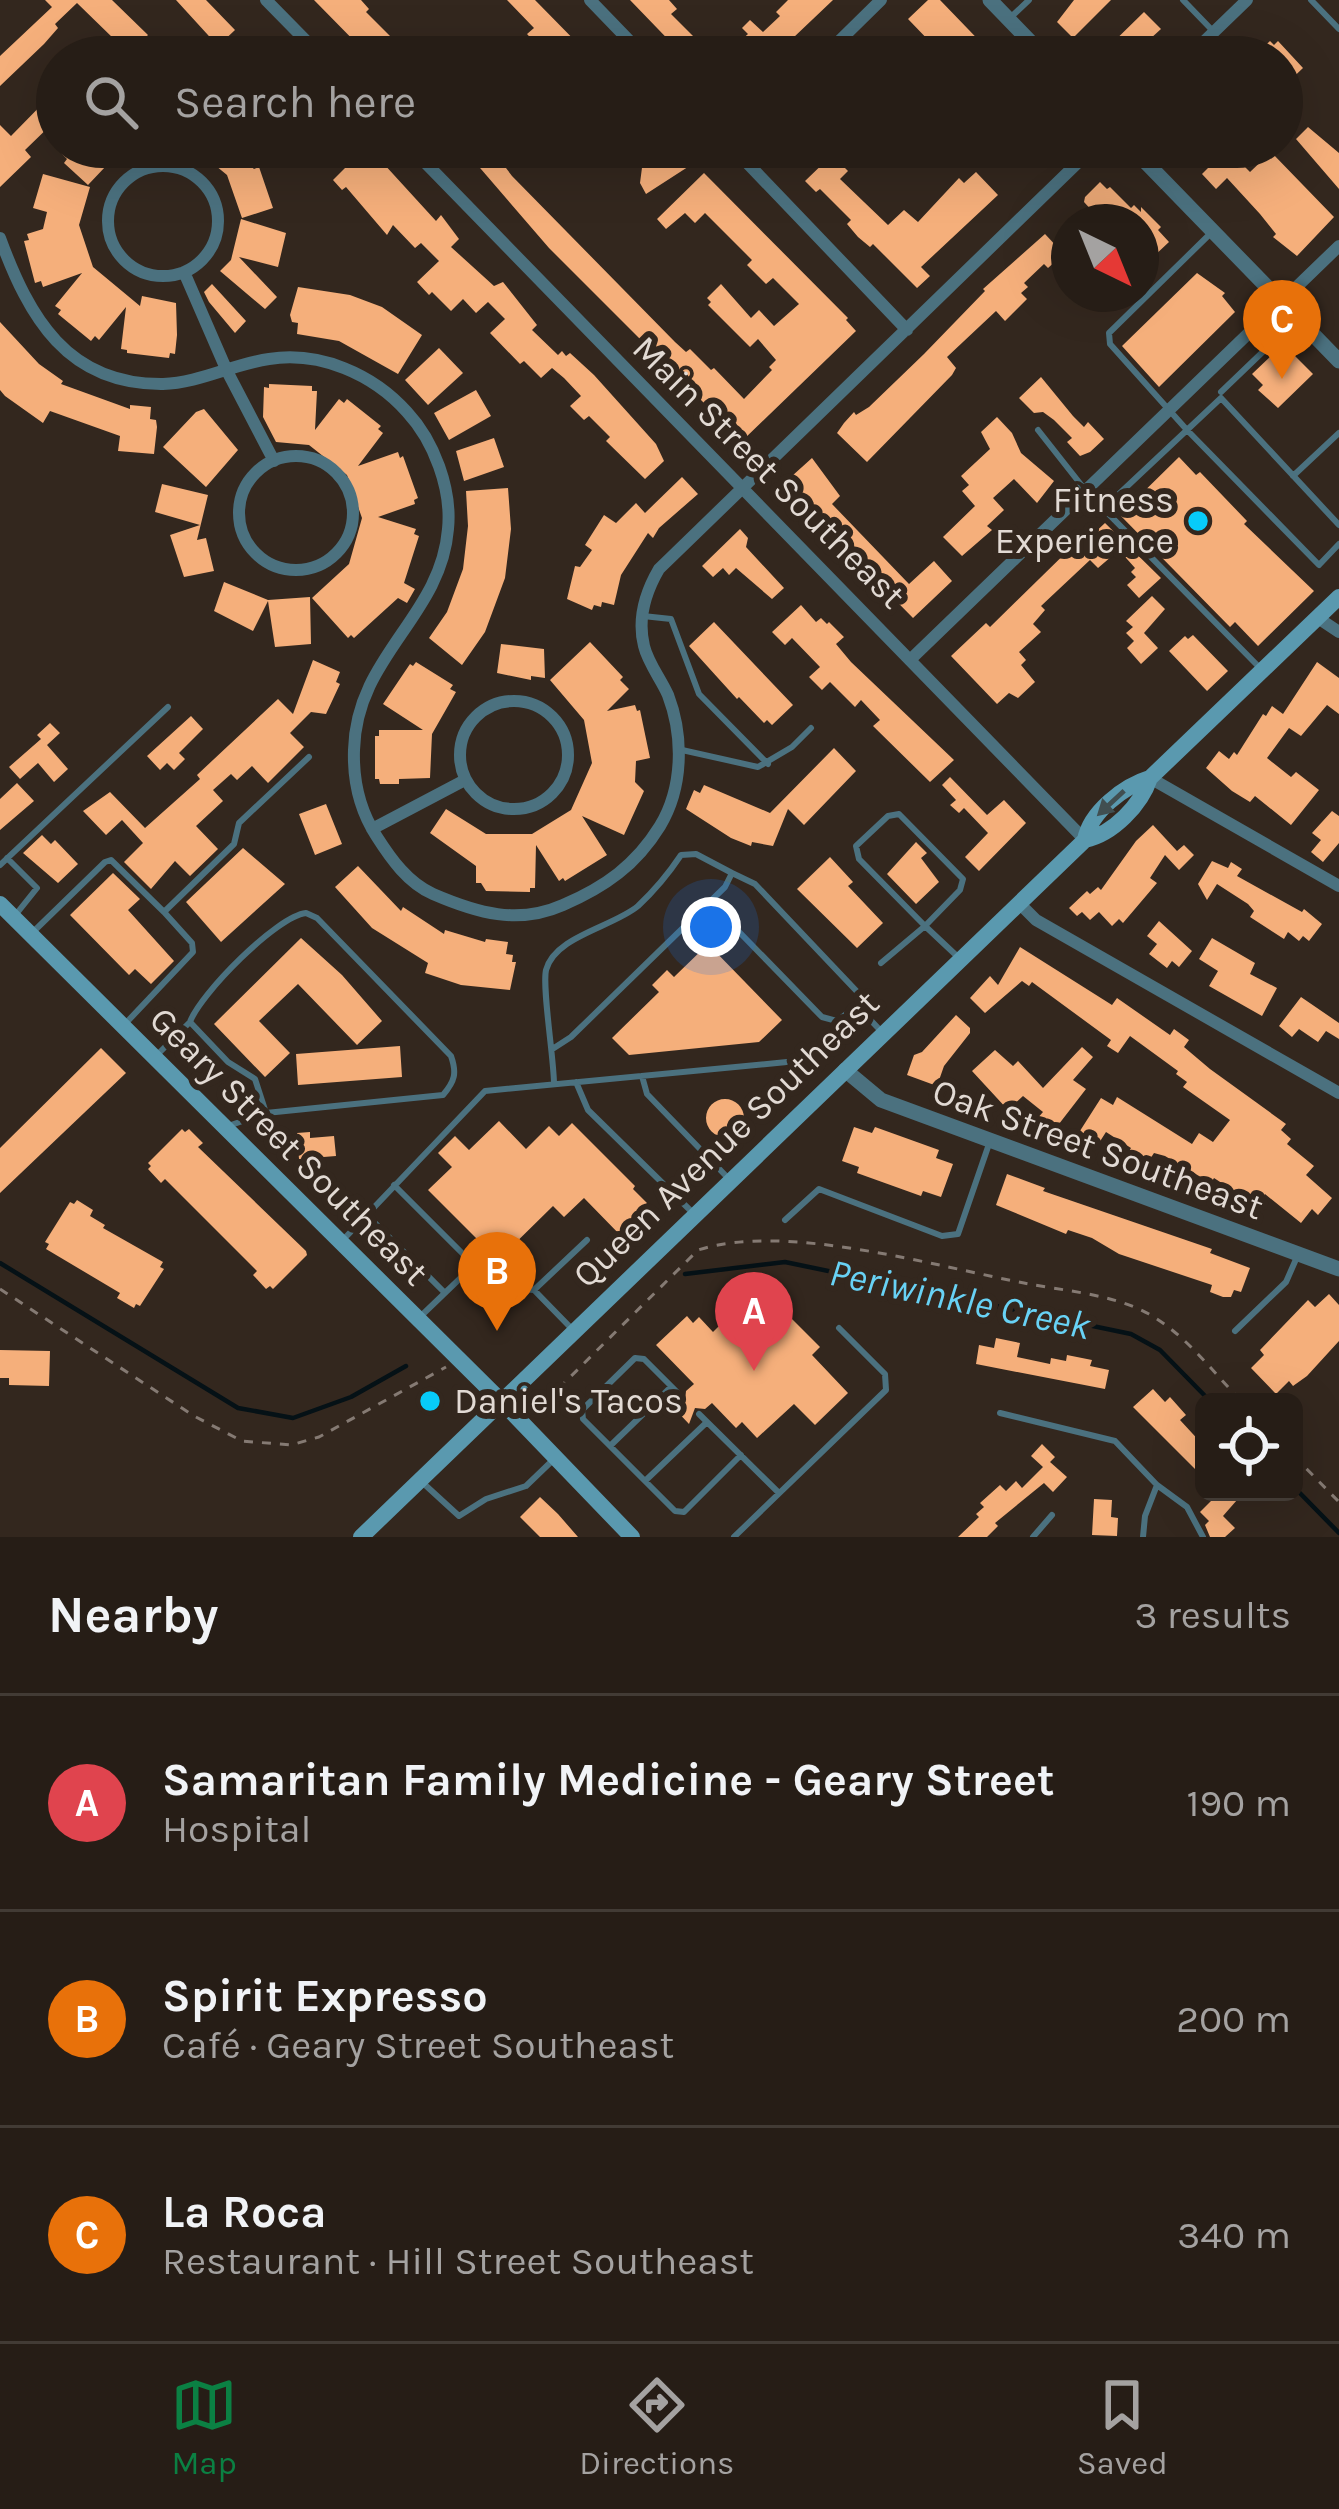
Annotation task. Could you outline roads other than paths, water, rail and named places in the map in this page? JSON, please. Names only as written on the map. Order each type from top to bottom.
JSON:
[{"type":"main road","name":"Queen Avenue Southeast","points":[[361,1537],[1085,840],[1101,836],[1144,796],[1150,778],[1339,597]]},
{"type":"main road","name":"Geary Street Southeast","points":[[6,910],[502,1402],[627,1535]]},
{"type":"street","points":[[266,0],[301,36]]},
{"type":"street","points":[[590,0],[625,36]]},
{"type":"street","points":[[844,36],[881,0]]},
{"type":"street","points":[[990,0],[1025,36]]},
{"type":"street","points":[[1210,36],[1247,0]]},
{"type":"street","points":[[150,168],[124,182],[112,200],[108,220],[112,242],[124,260],[141,272],[163,276],[184,272],[202,260],[214,242],[218,220],[214,200],[202,182],[176,168]]},
{"type":"street","name":"Main Street Southeast","points":[[430,168],[1085,840]]},
{"type":"street","points":[[752,168],[907,330]]},
{"type":"street","points":[[0,238],[15,282],[35,319],[81,360],[128,380],[165,384],[268,359],[305,358],[362,377],[387,391],[411,416],[438,465],[448,530],[426,601],[369,681],[355,720],[354,767],[362,808],[392,862],[426,891],[474,911],[510,917],[541,915],[597,890],[639,858],[663,821],[678,785],[678,749],[668,696],[644,647],[643,597],[659,568],[1073,168]]},
{"type":"street","points":[[1152,168],[1339,362]]},
{"type":"street","points":[[911,658],[1339,246]]},
{"type":"street","points":[[184,272],[226,371],[274,461]]},
{"type":"street","points":[[295,456],[321,461],[339,474],[350,494],[353,516],[348,538],[334,556],[314,568],[292,571],[270,565],[252,551],[241,532],[238,509],[244,488],[257,469],[274,461],[295,456]]},
{"type":"street","points":[[1318,617],[1339,632]]},
{"type":"street","points":[[525,701],[548,711],[563,730],[569,754],[564,778],[539,803],[503,809],[481,799],[466,780],[459,757],[464,733],[479,713],[501,702],[525,701]]},
{"type":"street","points":[[1150,778],[1339,886]]},
{"type":"street","points":[[372,829],[466,780]]},
{"type":"street","points":[[1019,903],[1036,920],[1339,1093]]},
{"type":"street","name":"Oak Street Southeast","points":[[845,1070],[881,1100],[1339,1269]]},
{"type":"lane","points":[[1009,19],[1029,0]]},
{"type":"lane","points":[[1183,0],[1214,32]]},
{"type":"lane","points":[[1311,0],[1339,29]]},
{"type":"lane","points":[[1213,231],[1109,333],[1110,344],[1319,565],[1339,544]]},
{"type":"lane","points":[[1256,327],[1271,344],[1221,392],[1221,398],[1339,524]]},
{"type":"lane","points":[[1103,509],[1221,398]]},
{"type":"lane","points":[[1038,430],[1086,491],[1262,671]]},
{"type":"lane","points":[[1293,477],[1339,433]]},
{"type":"lane","points":[[1328,554],[1339,564]]},
{"type":"lane","points":[[643,616],[671,619],[699,694],[767,764]]},
{"type":"lane","points":[[0,865],[168,706]]},
{"type":"lane","points":[[678,749],[758,767],[812,728]]},
{"type":"lane","points":[[164,912],[234,844],[239,823],[309,757]]},
{"type":"lane","points":[[881,963],[925,926],[960,890],[963,879],[899,814],[888,816],[856,846],[859,860],[925,926],[960,959]]},
{"type":"lane","points":[[554,1084],[545,973],[554,955],[638,905],[681,855],[696,854],[754,884],[865,1000],[838,1021],[822,1017],[710,902]]},
{"type":"lane","points":[[6,910],[37,888],[7,858]]},
{"type":"lane","points":[[30,934],[105,862],[117,864],[192,943],[193,952],[123,1026]]},
{"type":"lane","points":[[554,1048],[572,1037],[710,902],[733,872]]},
{"type":"lane","points":[[154,1058],[190,1022],[199,1002],[284,919],[306,913],[317,918],[451,1056],[456,1070],[454,1084],[443,1095],[266,1113],[225,1128]]},
{"type":"lane","points":[[858,1006],[883,1033]]},
{"type":"lane","points":[[190,1022],[228,1062],[255,1079],[266,1113]]},
{"type":"lane","points":[[340,1243],[485,1091],[788,1062]]},
{"type":"lane","points":[[642,1076],[647,1094],[730,1181]]},
{"type":"lane","points":[[576,1082],[588,1110],[695,1215]]},
{"type":"lane","points":[[785,1220],[819,1189],[942,1236],[958,1234],[991,1141]]},
{"type":"lane","points":[[394,1185],[496,1287],[534,1290],[574,1331]]},
{"type":"lane","points":[[367,1215],[445,1293]]},
{"type":"lane","points":[[534,1290],[587,1240]]},
{"type":"lane","points":[[1235,1331],[1286,1282],[1298,1255]]},
{"type":"lane","points":[[418,1320],[474,1265]]},
{"type":"lane","points":[[734,1537],[886,1390],[885,1374],[839,1328]]},
{"type":"lane","points":[[681,1396],[644,1359],[635,1358],[582,1410],[583,1419],[675,1511],[684,1512],[741,1456]]},
{"type":"lane","points":[[610,1446],[671,1387]]},
{"type":"lane","points":[[1000,1413],[1115,1441],[1187,1508],[1203,1537]]},
{"type":"lane","points":[[699,1414],[779,1493]]},
{"type":"lane","points":[[645,1481],[707,1422]]},
{"type":"lane","points":[[421,1480],[459,1516],[486,1499],[526,1486],[555,1457]]},
{"type":"lane","points":[[1143,1537],[1157,1485]]},
{"type":"lane","points":[[1033,1537],[1052,1515]]},
{"type":"waterway","name":"Periwinkle Creek","points":[[685,1274],[785,1262],[1131,1334],[1160,1350],[1202,1393]]},
{"type":"waterway","name":"Periwinkle Creek","points":[[0,1263],[238,1408],[293,1418],[351,1397],[406,1366]]},
{"type":"waterway","name":"Periwinkle Creek","points":[[1303,1496],[1339,1533]]},
{"type":"place","name":"La Roca","points":[[1282,379]]},
{"type":"place","name":"Fitness Experience","points":[[1198,521]]},
{"type":"place","name":"Spirit Expresso","points":[[497,1331]]},
{"type":"place","name":"Samaritan Family Medicine - Geary Street","points":[[754,1371]]},
{"type":"place","name":"Daniel's Tacos","points":[[430,1401]]}]
